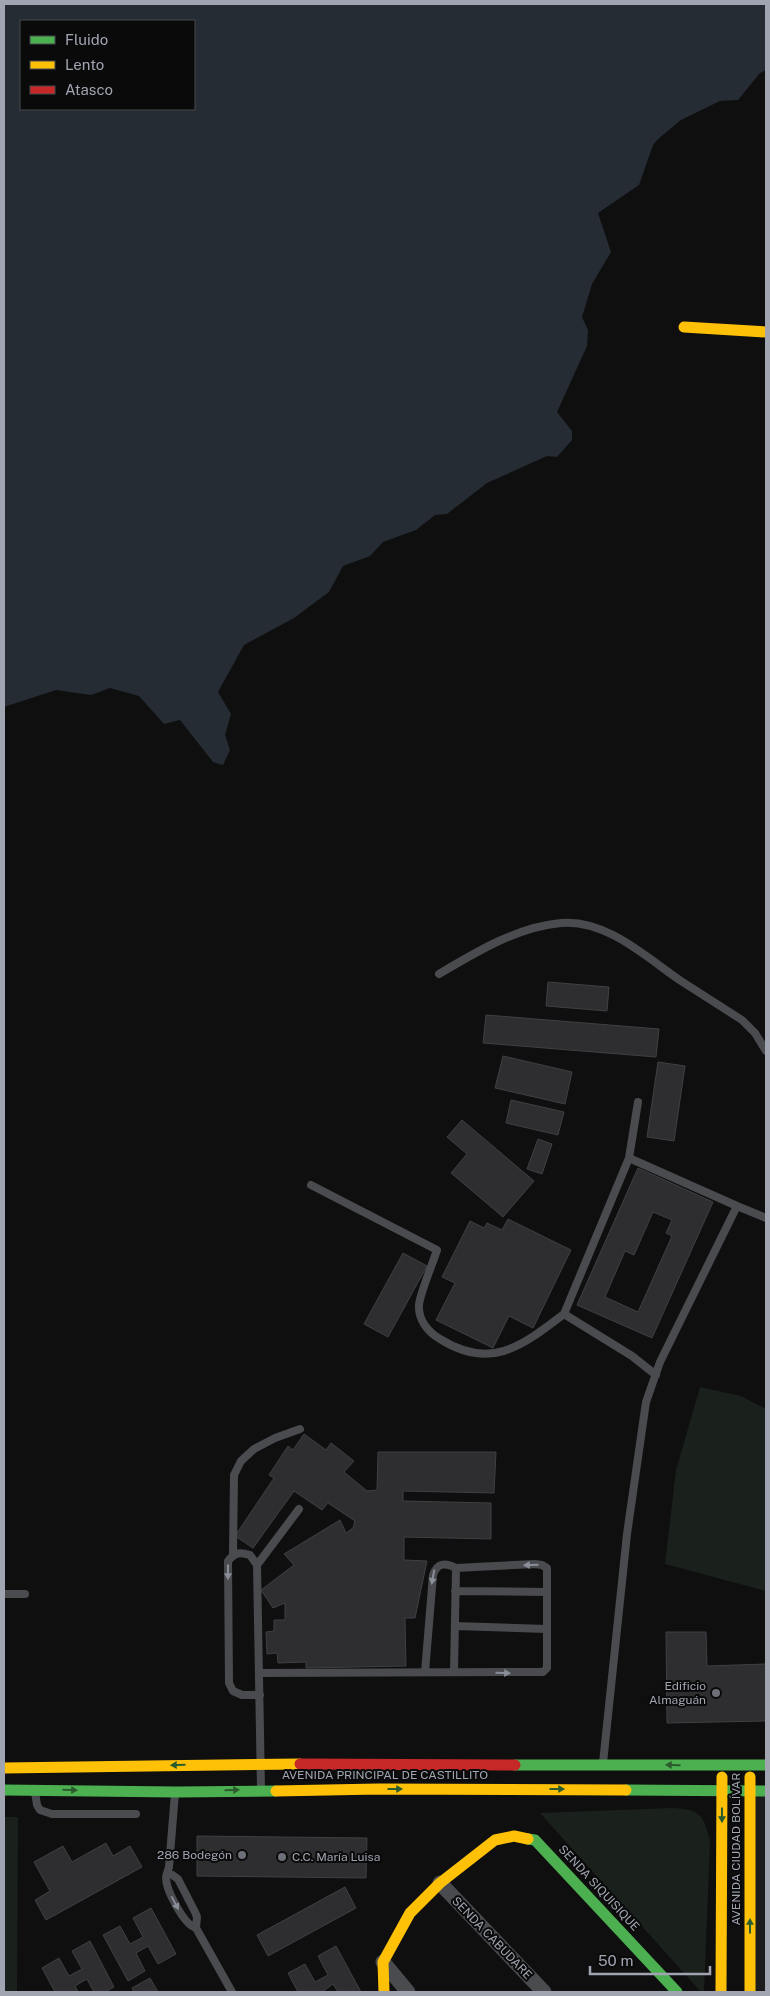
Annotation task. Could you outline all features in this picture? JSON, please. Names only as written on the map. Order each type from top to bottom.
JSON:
[{"type":"main road","points":[[684,327],[766,332]]},
{"type":"main road","name":"AVENIDA PRINCIPAL DE CASTILLITO","points":[[4,1768],[261,1764],[766,1765]]},
{"type":"main road","name":"AVENIDA CIUDAD BOLÍVAR","points":[[721,1992],[722,1766]]},
{"type":"main road","name":"AVENIDA CIUDAD BOLÍVAR","points":[[749,1766],[750,1992]]},
{"type":"main road","name":"AVENIDA PRINCIPAL DE CASTILLITO","points":[[4,1790],[176,1792],[261,1789],[601,1789],[766,1791]]},
{"type":"main road","name":"SENDA SIQUISIQUE","points":[[440,1883],[495,1840],[514,1836],[535,1840],[677,1992]]},
{"type":"main road","points":[[384,1992],[383,1962],[410,1913],[440,1883]]},
{"type":"street","points":[[601,1789],[603,1765]]},
{"type":"street","name":"SENDA CABUDARE","points":[[440,1883],[544,1992]]},
{"type":"street","points":[[383,1962],[408,1992]]},
{"type":"lane","points":[[439,974],[513,935],[538,926],[562,923],[584,925],[603,931],[626,943],[742,1020],[755,1033],[766,1051]]},
{"type":"lane","points":[[311,1185],[437,1250],[419,1305],[421,1319],[432,1335],[443,1342],[478,1355],[494,1354],[533,1337],[564,1314],[629,1158],[638,1102]]},
{"type":"lane","points":[[629,1158],[766,1218]]},
{"type":"lane","points":[[603,1765],[626,1534],[646,1402],[656,1375],[737,1206]]},
{"type":"lane","points":[[564,1314],[632,1356],[656,1375]]},
{"type":"lane","points":[[260,1695],[242,1695],[233,1692],[229,1683],[228,1561],[233,1554],[234,1475],[241,1461],[254,1449],[300,1428]]},
{"type":"lane","points":[[257,1565],[299,1510]]},
{"type":"lane","points":[[233,1554],[240,1552],[250,1555],[257,1565],[261,1789]]},
{"type":"lane","points":[[259,1673],[543,1672],[547,1668],[546,1568],[542,1565],[456,1568],[449,1564],[440,1564],[435,1568],[425,1672]]},
{"type":"lane","points":[[454,1672],[456,1568]]},
{"type":"lane","points":[[455,1591],[547,1592]]},
{"type":"lane","points":[[4,1594],[25,1594]]},
{"type":"lane","points":[[455,1626],[547,1629]]},
{"type":"lane","points":[[34,1790],[40,1810],[52,1814],[136,1814]]},
{"type":"lane","points":[[176,1792],[166,1879],[170,1893],[186,1923],[196,1928]]},
{"type":"lane","points":[[168,1872],[178,1879],[195,1912],[196,1928],[232,1992]]},
{"type":"shaded area","points":[[4,4],[766,4],[766,70],[760,73],[738,100],[720,101],[681,120],[658,139],[653,145],[639,185],[598,213],[611,252],[592,284],[582,317],[588,330],[587,346],[557,412],[572,431],[572,440],[557,457],[547,456],[487,483],[447,514],[435,515],[416,530],[383,542],[370,556],[343,566],[329,592],[294,618],[244,645],[218,692],[231,714],[225,735],[230,750],[223,765],[213,762],[180,720],[164,724],[139,696],[110,688],[91,695],[56,690],[4,707]]},
{"type":"shaded area","points":[[700,1387],[741,1396],[766,1409],[766,1591],[665,1564],[676,1470]]},
{"type":"shaded area","points":[[750,1791],[766,1791],[766,1992],[750,1992]]},
{"type":"shaded area","points":[[672,1808],[689,1810],[699,1815],[703,1819],[710,1841],[704,1992],[701,1992],[540,1813]]},
{"type":"shaded area","points":[[4,1817],[18,1817],[17,1992],[4,1992]]},
{"type":"building","points":[[548,982],[609,987],[607,1011],[546,1006]]},
{"type":"building","points":[[486,1015],[659,1029],[656,1057],[483,1043]]},
{"type":"building","points":[[503,1056],[572,1072],[565,1104],[495,1088]]},
{"type":"building","points":[[658,1062],[685,1066],[674,1141],[647,1137]]},
{"type":"building","points":[[511,1100],[564,1112],[558,1135],[506,1123]]},
{"type":"building","points":[[462,1120],[534,1181],[503,1217],[451,1173],[467,1154],[447,1137]]},
{"type":"building","points":[[538,1139],[552,1144],[542,1174],[527,1169]]},
{"type":"building","points":[[638,1168],[713,1202],[652,1338],[577,1305]],"holes":[[[653,1212],[672,1220],[666,1233],[672,1236],[638,1312],[605,1297],[625,1251],[634,1255]]]},
{"type":"building","points":[[508,1219],[571,1250],[533,1328],[509,1316],[493,1348],[436,1320],[455,1283],[442,1277],[470,1221],[484,1228],[487,1223],[502,1230]]},
{"type":"building","points":[[403,1253],[427,1266],[388,1337],[364,1324]]},
{"type":"building","points":[[304,1434],[326,1450],[331,1443],[354,1461],[344,1472],[367,1491],[377,1490],[378,1452],[496,1452],[494,1493],[403,1491],[403,1501],[491,1503],[491,1539],[404,1537],[404,1560],[427,1561],[415,1618],[405,1618],[406,1666],[306,1668],[306,1662],[278,1663],[277,1653],[267,1654],[266,1632],[274,1631],[274,1620],[285,1620],[285,1603],[273,1608],[261,1590],[294,1565],[284,1554],[340,1520],[346,1533],[353,1528],[355,1521],[328,1503],[322,1510],[294,1491],[253,1548],[235,1536],[274,1478],[269,1475],[288,1446],[293,1450]]},
{"type":"building","name":"Edificio Almaguán","points":[[666,1632],[706,1632],[707,1666],[766,1664],[766,1721],[667,1723]]},
{"type":"building","name":"C.C. María Luisa","points":[[197,1836],[367,1838],[366,1878],[197,1876]]},
{"type":"building","points":[[106,1843],[113,1856],[130,1846],[142,1867],[46,1920],[35,1900],[50,1891],[34,1862],[63,1846],[72,1862]]},
{"type":"building","points":[[345,1887],[356,1908],[268,1956],[257,1935]]},
{"type":"building","points":[[151,1908],[176,1954],[158,1964],[148,1946],[136,1953],[145,1971],[128,1981],[103,1935],[120,1926],[130,1944],[143,1937],[133,1918]]},
{"type":"building","points":[[90,1941],[114,1987],[105,1992],[94,1992],[87,1979],[75,1986],[78,1992],[55,1992],[42,1968],[59,1958],[69,1976],[82,1969],[72,1951]]},
{"type":"building","points":[[336,1946],[361,1992],[338,1992],[333,1984],[322,1992],[298,1992],[288,1973],[305,1964],[315,1982],[328,1975],[318,1956]]},
{"type":"building","points":[[150,1978],[158,1992],[134,1992],[132,1988]]},
{"type":"traffic: fast","points":[[515,1765],[766,1765]]},
{"type":"traffic: fast","points":[[4,1790],[276,1791]]},
{"type":"traffic: fast","points":[[626,1790],[766,1791]]},
{"type":"traffic: fast","points":[[528,1839],[535,1840],[677,1992]]},
{"type":"traffic: slow","points":[[684,327],[766,332]]},
{"type":"traffic: slow","points":[[4,1768],[300,1764]]},
{"type":"traffic: slow","points":[[721,1992],[722,1777]]},
{"type":"traffic: slow","points":[[750,1777],[750,1992]]},
{"type":"traffic: slow","points":[[276,1791],[378,1789],[626,1790]]},
{"type":"traffic: slow","points":[[384,1992],[383,1962],[410,1913],[440,1883],[495,1840],[514,1836],[528,1839]]},
{"type":"traffic: jam","points":[[300,1764],[515,1765]]},
{"type":"place","name":"Edificio Almaguán","points":[[716,1693]]},
{"type":"place","name":"286 Bodegón","points":[[242,1855]]},
{"type":"place","name":"C.C. María Luisa","points":[[282,1857]]}]
